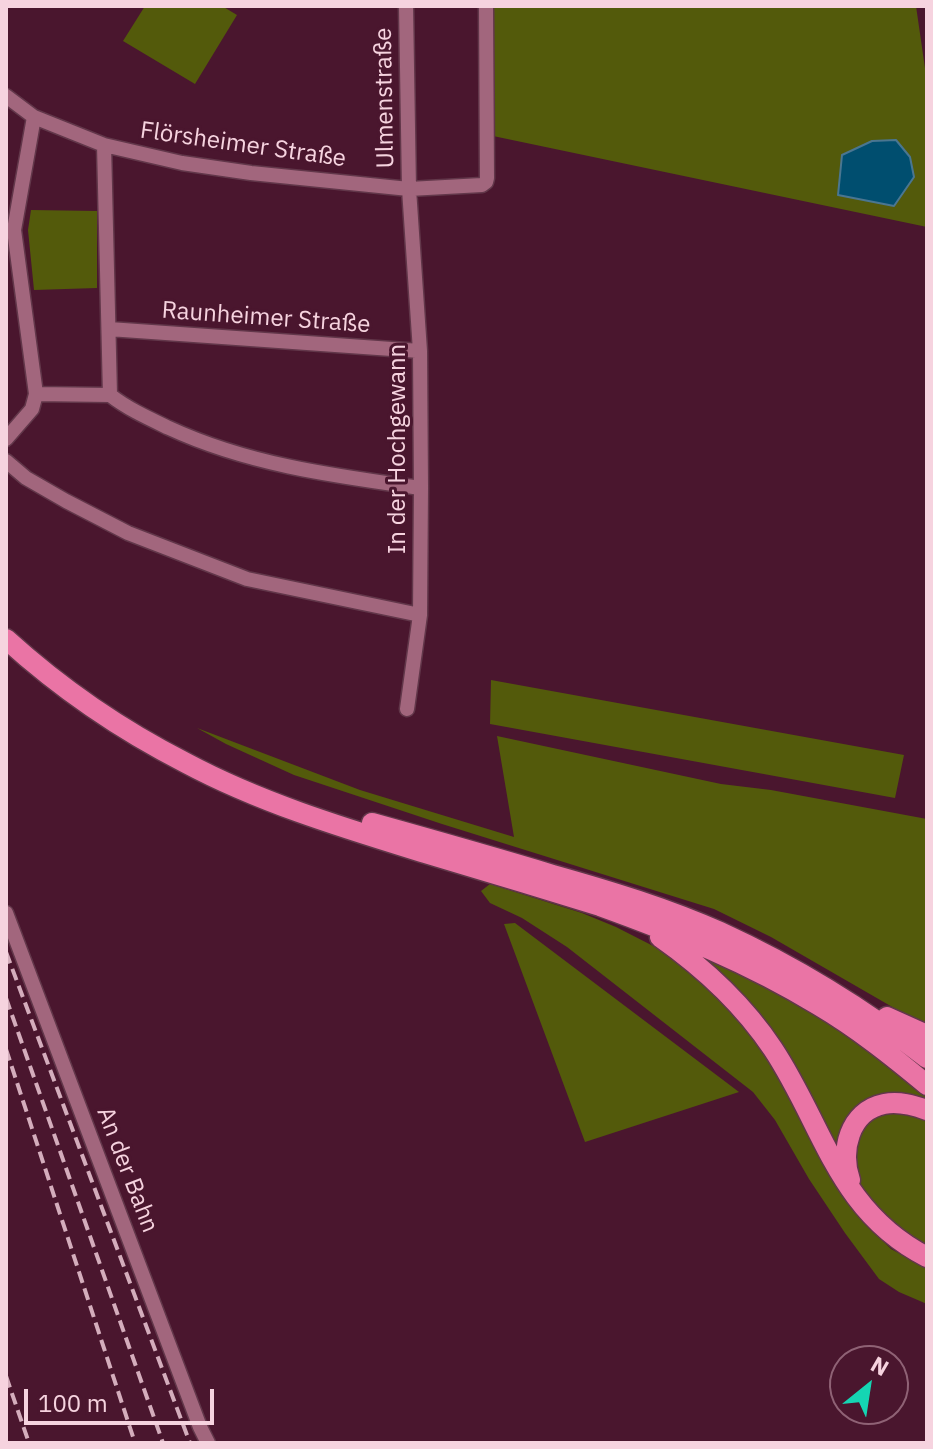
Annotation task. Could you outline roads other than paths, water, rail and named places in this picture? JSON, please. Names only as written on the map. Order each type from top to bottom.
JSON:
[{"type":"highway","points":[[6,623],[46,659],[114,708],[231,772],[344,815],[595,887],[718,931],[849,1001],[927,1058]]},
{"type":"highway","points":[[6,639],[58,683],[186,764],[341,827],[634,918],[739,962],[820,1006],[865,1036],[927,1085]]},
{"type":"highway","points":[[634,918],[708,973],[731,996],[780,1061],[856,1199],[895,1238],[927,1257]]},
{"type":"highway","points":[[849,1001],[927,1035]]},
{"type":"highway","points":[[856,1199],[845,1158],[848,1136],[859,1119],[874,1107],[884,1104],[898,1103],[927,1110]]},
{"type":"street","name":"Ulmenstraße","points":[[406,6],[409,189]]},
{"type":"street","name":"Flörsheimer Straße","points":[[6,96],[34,117],[104,145],[182,163],[409,189],[478,185],[486,182],[488,142],[486,6]]},
{"type":"street","points":[[6,439],[32,409],[36,394],[14,230],[34,117]]},
{"type":"street","points":[[104,145],[110,395]]},
{"type":"street","name":"In der Hochgewann","points":[[407,709],[420,615],[421,488],[420,351],[409,189]]},
{"type":"street","name":"Raunheimer Straße","points":[[109,329],[420,351]]},
{"type":"street","points":[[36,394],[110,395],[128,409],[233,454],[330,475],[421,488]]},
{"type":"street","points":[[6,461],[26,478],[128,533],[247,579],[420,615]]},
{"type":"street","name":"An der Bahn","points":[[6,913],[208,1443]]},
{"type":"water","points":[[896,140],[910,157],[914,177],[894,206],[838,195],[842,155],[872,141]]},
{"type":"railway","points":[[6,952],[190,1443]]},
{"type":"railway","points":[[6,998],[163,1443]]},
{"type":"railway","points":[[6,1049],[135,1443]]},
{"type":"railway","points":[[6,1376],[29,1443]]}]
